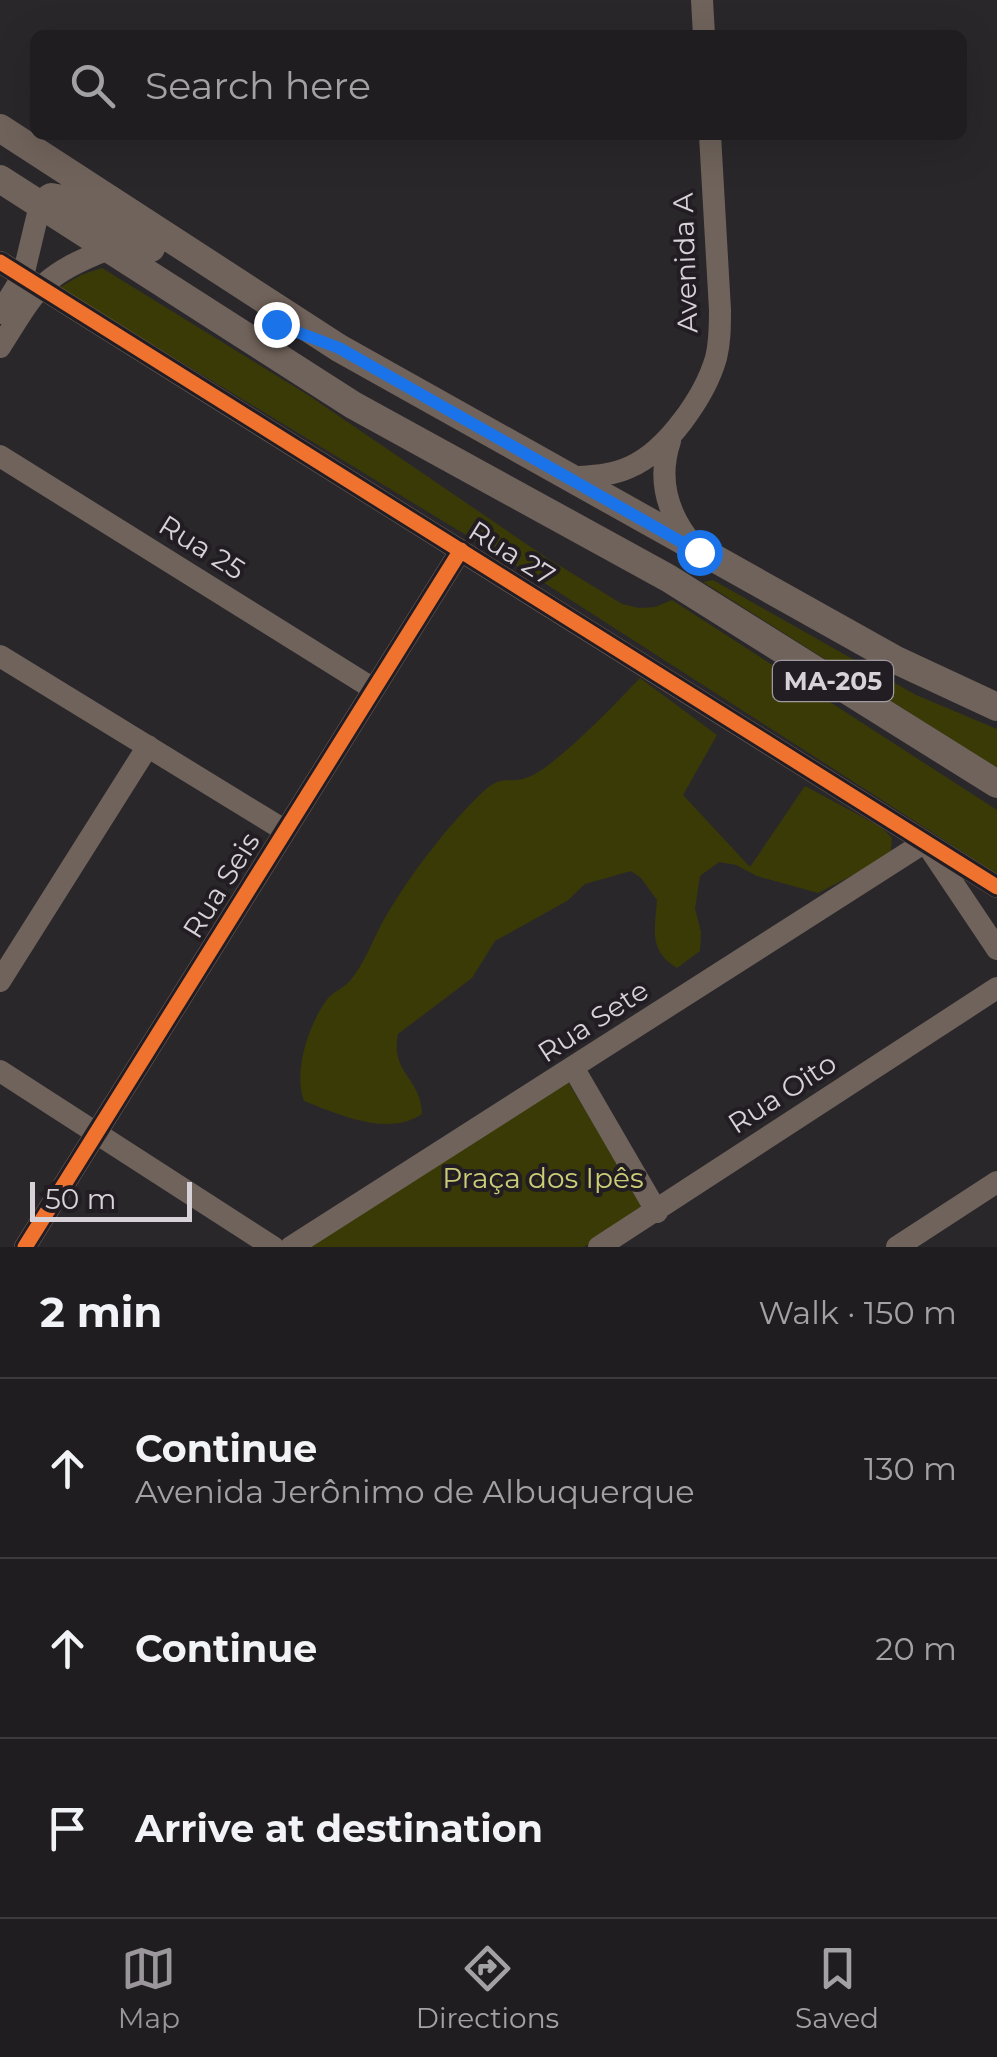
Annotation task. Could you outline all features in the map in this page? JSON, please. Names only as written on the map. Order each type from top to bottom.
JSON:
[{"type":"main road","name":"MA-205","points":[[0,128],[339,348],[896,660],[997,707]]},
{"type":"main road","name":"MA-205","points":[[0,179],[378,420],[668,578],[997,784]]},
{"type":"main road","points":[[40,206],[51,198],[74,201],[276,324],[339,348]]},
{"type":"street","points":[[702,0],[704,30]]},
{"type":"street","name":"Avenida A","points":[[699,552],[678,524],[664,489],[665,456],[671,437],[712,369],[720,338],[710,140]]},
{"type":"street","points":[[0,348],[31,281],[40,206]]},
{"type":"street","points":[[0,313],[31,281],[106,250]]},
{"type":"street","name":"Rua 27","points":[[0,262],[997,887]]},
{"type":"street","name":"Avenida A","points":[[568,478],[626,470],[656,452],[671,437]]},
{"type":"street","name":"Rua 25","points":[[0,456],[372,688]]},
{"type":"street","name":"Rua Seis","points":[[25,1247],[461,550]]},
{"type":"street","points":[[2,662],[284,830]]},
{"type":"street","points":[[0,982],[148,746]]},
{"type":"street","points":[[925,842],[997,949]]},
{"type":"street","name":"Rua Sete","points":[[290,1247],[925,842]]},
{"type":"street","name":"Rua Oito","points":[[604,1246],[997,988]]},
{"type":"street","points":[[574,1069],[657,1212]]},
{"type":"street","points":[[0,1071],[272,1247]]},
{"type":"street","points":[[897,1247],[997,1182]]},
{"type":"green space","points":[[102,268],[308,395],[547,558],[622,604],[655,607],[672,600],[997,810],[997,874],[532,575],[59,288]]},
{"type":"green space","points":[[713,580],[916,695],[997,729],[997,768],[703,582]]},
{"type":"green space","points":[[640,678],[717,735],[683,795],[750,867],[805,786],[881,827],[892,838],[886,858],[818,893],[719,862],[700,876],[695,908],[701,932],[700,951],[677,968],[657,946],[657,900],[641,878],[631,871],[585,884],[567,901],[495,941],[472,978],[398,1034],[398,1058],[417,1092],[422,1114],[409,1121],[379,1124],[304,1101],[301,1064],[319,1011],[355,975],[396,900],[431,850],[491,785],[526,778],[552,762]]},
{"type":"green space","name":"Praça dos Ipês","points":[[568,1082],[646,1211],[584,1247],[309,1247]]},
{"type":"cycle path","points":[[0,262],[997,887]]},
{"type":"cycle path","points":[[25,1247],[461,550]]},
{"type":"route","points":[[276,324],[339,348],[699,552]]}]
